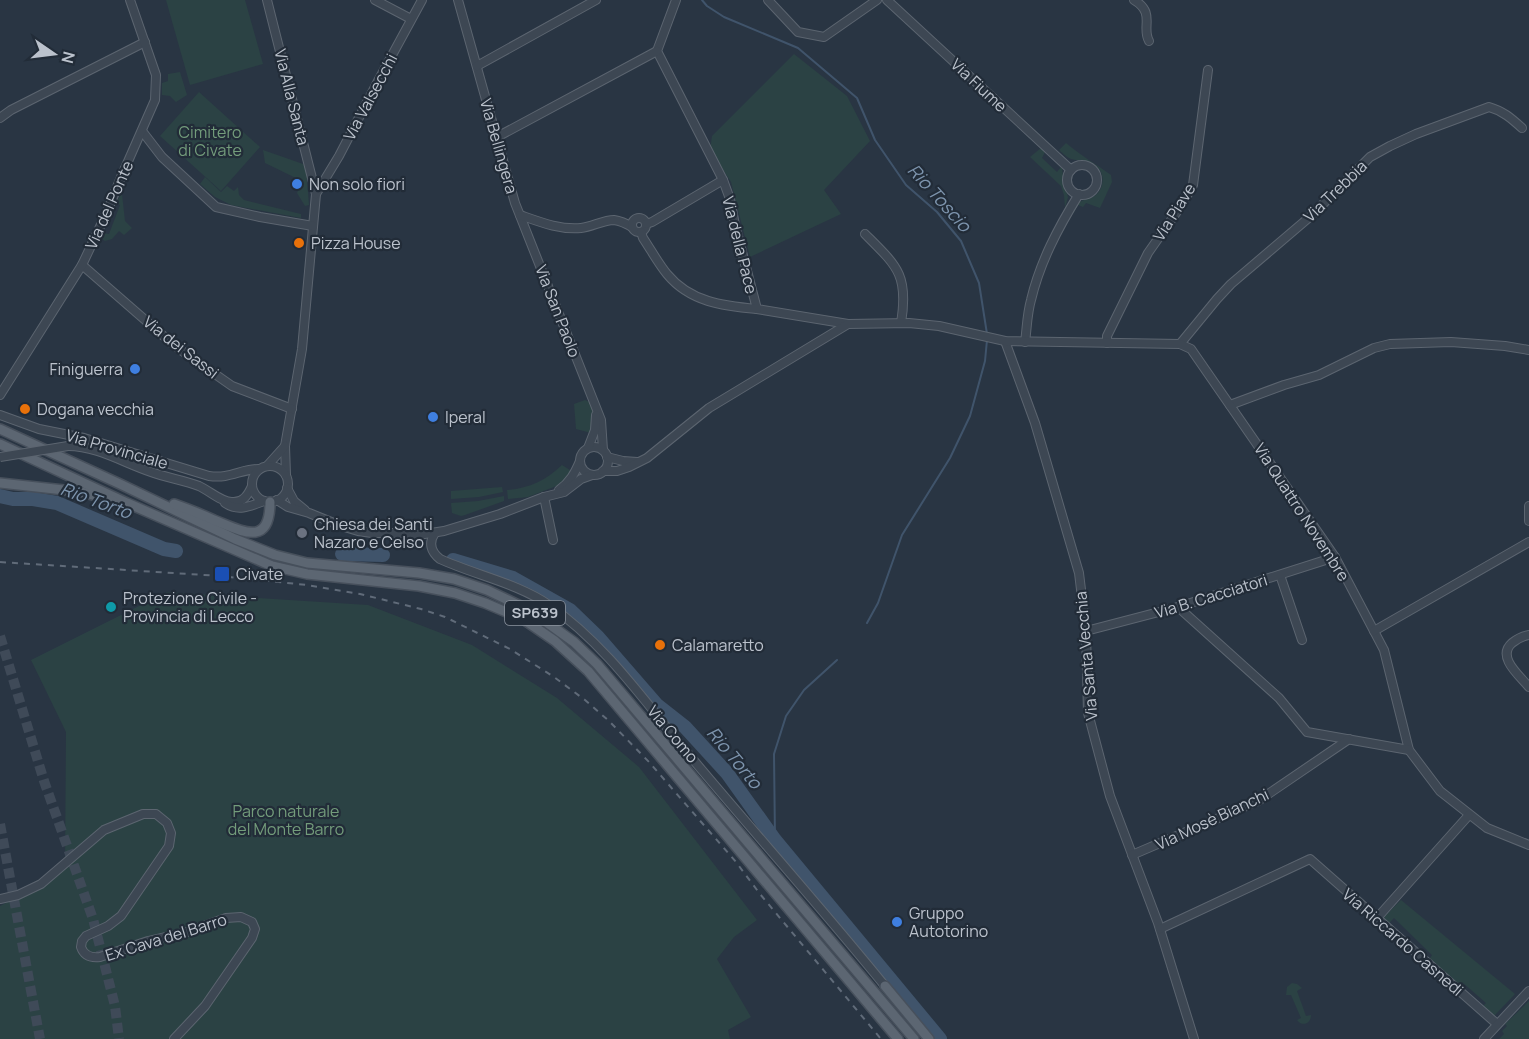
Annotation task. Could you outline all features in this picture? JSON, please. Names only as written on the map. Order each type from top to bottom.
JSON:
[{"type":"main road","name":"SP639","points":[[0,429],[235,539],[275,555],[307,563],[419,573],[454,579],[488,590],[531,610],[574,642],[597,664],[914,1039]]},
{"type":"main road","name":"SP639","points":[[0,444],[127,503],[272,566],[307,574],[419,586],[455,593],[523,619],[555,641],[588,671],[898,1039]]},
{"type":"main road","points":[[0,483],[82,492],[110,501],[127,503]]},
{"type":"main road","points":[[120,484],[248,532],[259,530],[267,524],[270,517],[270,501]]},
{"type":"main road","points":[[885,986],[929,1039]]},
{"type":"street","name":"Via del Ponte","points":[[0,395],[82,265],[108,212],[155,100],[156,75],[130,0]]},
{"type":"street","name":"Via Alla Santa","points":[[267,0],[316,194]]},
{"type":"street","points":[[375,0],[411,19]]},
{"type":"street","name":"Via Valsecchi","points":[[316,194],[339,156],[422,0]]},
{"type":"street","name":"Via Bellingera","points":[[458,0],[520,215],[562,227],[582,228],[615,220],[632,227]]},
{"type":"street","points":[[477,66],[596,0]]},
{"type":"street","points":[[497,137],[657,51],[676,0]]},
{"type":"street","points":[[768,0],[798,32],[824,37],[877,0]]},
{"type":"street","name":"Via Fiume","points":[[887,0],[1071,170]]},
{"type":"street","points":[[1134,0],[1140,3],[1147,14],[1146,35],[1149,41]]},
{"type":"street","points":[[0,118],[11,110],[145,42]]},
{"type":"street","name":"Via della Pace","points":[[657,51],[723,180],[730,199],[757,309],[848,324],[901,323],[939,326],[1005,341]]},
{"type":"street","name":"Via Piave","points":[[1107,343],[1107,336],[1148,253],[1193,185],[1208,70]]},
{"type":"street","name":"Via Trebbia","points":[[1180,344],[1231,284],[1312,214],[1370,157],[1416,134],[1489,107],[1508,115],[1522,128]]},
{"type":"street","points":[[142,131],[162,157],[216,207],[260,217],[313,225]]},
{"type":"street","points":[[1076,166],[1091,168],[1097,177],[1094,189],[1085,195],[1070,188],[1068,181],[1071,170],[1076,166]]},
{"type":"street","points":[[646,224],[723,180]]},
{"type":"street","points":[[285,475],[285,447],[302,349],[316,194]]},
{"type":"street","points":[[1025,342],[1030,302],[1042,263],[1060,224],[1079,194]]},
{"type":"street","name":"Via San Paolo","points":[[520,215],[601,420],[605,453]]},
{"type":"street","points":[[641,232],[632,227],[634,221],[639,218],[646,224]]},
{"type":"street","points":[[641,232],[646,228],[646,224]]},
{"type":"street","points":[[641,232],[667,274],[696,297],[721,305],[757,309]]},
{"type":"street","points":[[865,234],[897,268],[903,285],[904,303],[901,323]]},
{"type":"street","name":"Via dei Sassi","points":[[82,265],[175,346],[232,386],[292,409]]},
{"type":"street","points":[[603,471],[617,471],[647,458],[710,408],[848,324]]},
{"type":"street","points":[[1005,341],[1180,344]]},
{"type":"street","name":"Via Santa Vecchia","points":[[1005,341],[1035,423],[1079,573],[1086,631],[1088,713],[1110,796],[1160,929],[1194,1039]]},
{"type":"street","points":[[1230,405],[1319,375],[1374,348],[1390,344],[1451,342],[1529,350]]},
{"type":"street","name":"Via Quattro Novembre","points":[[1180,344],[1191,350],[1335,557],[1384,650],[1409,750],[1440,791],[1469,815],[1486,828],[1529,845]]},
{"type":"street","name":"Via San Paolo","points":[[588,448],[595,430],[595,407]]},
{"type":"street","name":"Via Provinciale","points":[[0,415],[39,429],[93,440],[209,476],[226,477],[248,469],[263,468]]},
{"type":"street","points":[[0,457],[78,446],[152,473],[197,486],[228,502],[238,501],[246,496],[254,476],[285,447]]},
{"type":"street","points":[[553,494],[571,479],[582,454],[588,448],[596,447],[623,461],[639,462]]},
{"type":"street","points":[[252,484],[255,494],[341,526],[365,532],[418,535],[435,533],[483,520],[544,497],[564,492],[581,479],[603,471],[608,465],[605,453]]},
{"type":"street","points":[[580,461],[582,469],[592,475]]},
{"type":"street","points":[[217,496],[227,505],[244,508],[284,495],[288,482],[285,475],[279,468],[263,468]]},
{"type":"street","name":"Via Provinciale","points":[[235,474],[252,484]]},
{"type":"street","points":[[287,488],[294,501],[309,513]]},
{"type":"street","points":[[544,497],[553,540]]},
{"type":"street","points":[[1529,506],[1529,521]]},
{"type":"street","name":"Via Como","points":[[435,533],[431,541],[431,548],[440,559],[508,585],[545,603],[567,618],[608,657],[885,986]]},
{"type":"street","points":[[1374,631],[1529,542]]},
{"type":"street","name":"Via B. Cacciatori","points":[[1086,631],[1178,607],[1335,557]]},
{"type":"street","points":[[1280,575],[1302,640]]},
{"type":"street","points":[[1178,607],[1279,698],[1307,732],[1409,750]]},
{"type":"street","points":[[1529,635],[1513,642],[1506,653],[1513,668],[1529,687]]},
{"type":"street","name":"Via Mosè Bianchi","points":[[1132,855],[1258,801],[1349,739]]},
{"type":"street","name":"Ex Cava del Barro","points":[[0,898],[18,895],[41,884],[104,830],[143,814],[154,814],[163,819],[171,833],[169,846],[121,916],[108,926],[86,936],[81,946],[87,956],[94,958],[148,941],[187,932],[226,918],[249,919],[255,928],[252,938],[205,1006],[174,1039]]},
{"type":"street","points":[[1377,918],[1469,815]]},
{"type":"street","name":"Via Riccardo Casnedi","points":[[1160,929],[1310,859],[1497,1024]]},
{"type":"street","points":[[1484,1039],[1529,991]]},
{"type":"green space","points":[[166,0],[245,0],[263,64],[190,85]]},
{"type":"green space","points":[[794,54],[847,96],[870,141],[824,190],[841,214],[750,257],[731,182],[710,150],[712,136]]},
{"type":"green space","points":[[180,72],[187,95],[176,102],[170,96],[162,95],[162,83],[168,81],[168,74]]},
{"type":"green space","name":"Cimitero di Civate","points":[[199,92],[260,147],[221,191],[160,136]]},
{"type":"green space","points":[[1066,143],[1111,175],[1112,182],[1100,208],[1086,203],[1083,207],[1078,205],[1073,214],[1071,213],[1076,205],[1097,194],[1103,180],[1101,171],[1094,164],[1071,159],[1059,150]]},
{"type":"green space","points":[[1041,148],[1045,152],[1042,158],[1057,172],[1062,168],[1068,197],[1065,208],[1061,186],[1030,157]]},
{"type":"green space","points":[[263,150],[306,165],[309,205],[305,206],[297,193],[302,181],[265,163]]},
{"type":"green space","points":[[205,177],[221,192],[227,186],[234,191],[238,187],[239,195],[244,200],[301,214],[301,218],[231,205],[215,197],[200,184]]},
{"type":"green space","points":[[121,194],[125,221],[132,228],[124,235],[119,231],[112,239],[105,241],[101,238],[103,233],[109,234],[120,205],[116,203]]},
{"type":"green space","points":[[585,400],[592,403],[593,407],[594,418],[591,433],[576,429],[574,404]]},
{"type":"green space","points":[[562,465],[573,472],[559,485],[528,497],[508,499],[507,490],[537,483]]},
{"type":"green space","points":[[502,487],[503,492],[451,499],[451,491]]},
{"type":"green space","points":[[504,496],[504,501],[465,515],[452,513],[451,503]]},
{"type":"green space","name":"Parco naturale del Monte Barro","points":[[167,592],[368,605],[472,645],[557,698],[639,767],[757,920],[734,937],[717,959],[751,1017],[728,1030],[730,1039],[0,1039],[0,906],[47,882],[65,867],[66,732],[31,660]]},
{"type":"green space","points":[[1401,900],[1515,994],[1494,1016],[1482,1007],[1486,1003],[1462,982],[1458,986],[1429,960],[1432,955],[1394,918],[1388,924],[1384,917]]},
{"type":"green space","points":[[1292,983],[1302,988],[1297,991],[1306,1016],[1311,1015],[1310,1021],[1306,1023],[1297,1020],[1301,1018],[1291,995],[1286,995],[1287,987]]},
{"type":"green space","points":[[1529,1001],[1529,1039],[1499,1039],[1504,1034],[1502,1031],[1507,1026],[1505,1024]]},
{"type":"waterway","name":"Rio Toscio","points":[[702,0],[724,17],[798,48],[857,98],[875,140],[906,185],[937,212],[961,241],[979,283],[987,334]]},
{"type":"waterway","name":"Rio Toscio","points":[[867,623],[878,603],[902,535],[950,458],[970,416],[985,361],[987,340]]},
{"type":"waterway","name":"Rio Torto","points":[[0,496],[57,503],[164,549],[176,551]]},
{"type":"waterway","name":"Rio Torto","points":[[342,554],[383,555]]},
{"type":"waterway","name":"Rio Torto","points":[[453,560],[513,578],[570,610],[598,637],[657,705],[685,727],[727,773],[775,840],[940,1039]]},
{"type":"waterway","name":"Rio Toscio","points":[[775,840],[774,754],[786,716],[804,690],[837,660]]},
{"type":"tunnel","points":[[0,636],[44,781],[93,919],[115,1006],[119,1039]]},
{"type":"tunnel","points":[[0,824],[40,1039]]},
{"type":"railway","points":[[0,562],[220,576],[307,585],[360,594],[445,617],[510,649],[585,700],[649,762],[736,862],[881,1039]]},
{"type":"place","name":"Non solo fiori","points":[[297,184]]},
{"type":"place","name":"Pizza House","points":[[299,243]]},
{"type":"place","name":"Finiguerra","points":[[135,369]]},
{"type":"place","name":"Dogana vecchia","points":[[25,409]]},
{"type":"place","name":"Iperal","points":[[433,417]]},
{"type":"place","name":"Chiesa dei Santi Nazaro e Celso","points":[[302,533]]},
{"type":"place","name":"Civate","points":[[222,574]]},
{"type":"place","name":"Protezione Civile - Provincia di Lecco","points":[[111,607]]},
{"type":"place","name":"Calamaretto","points":[[660,645]]},
{"type":"place","name":"Gruppo Autotorino","points":[[897,922]]}]
